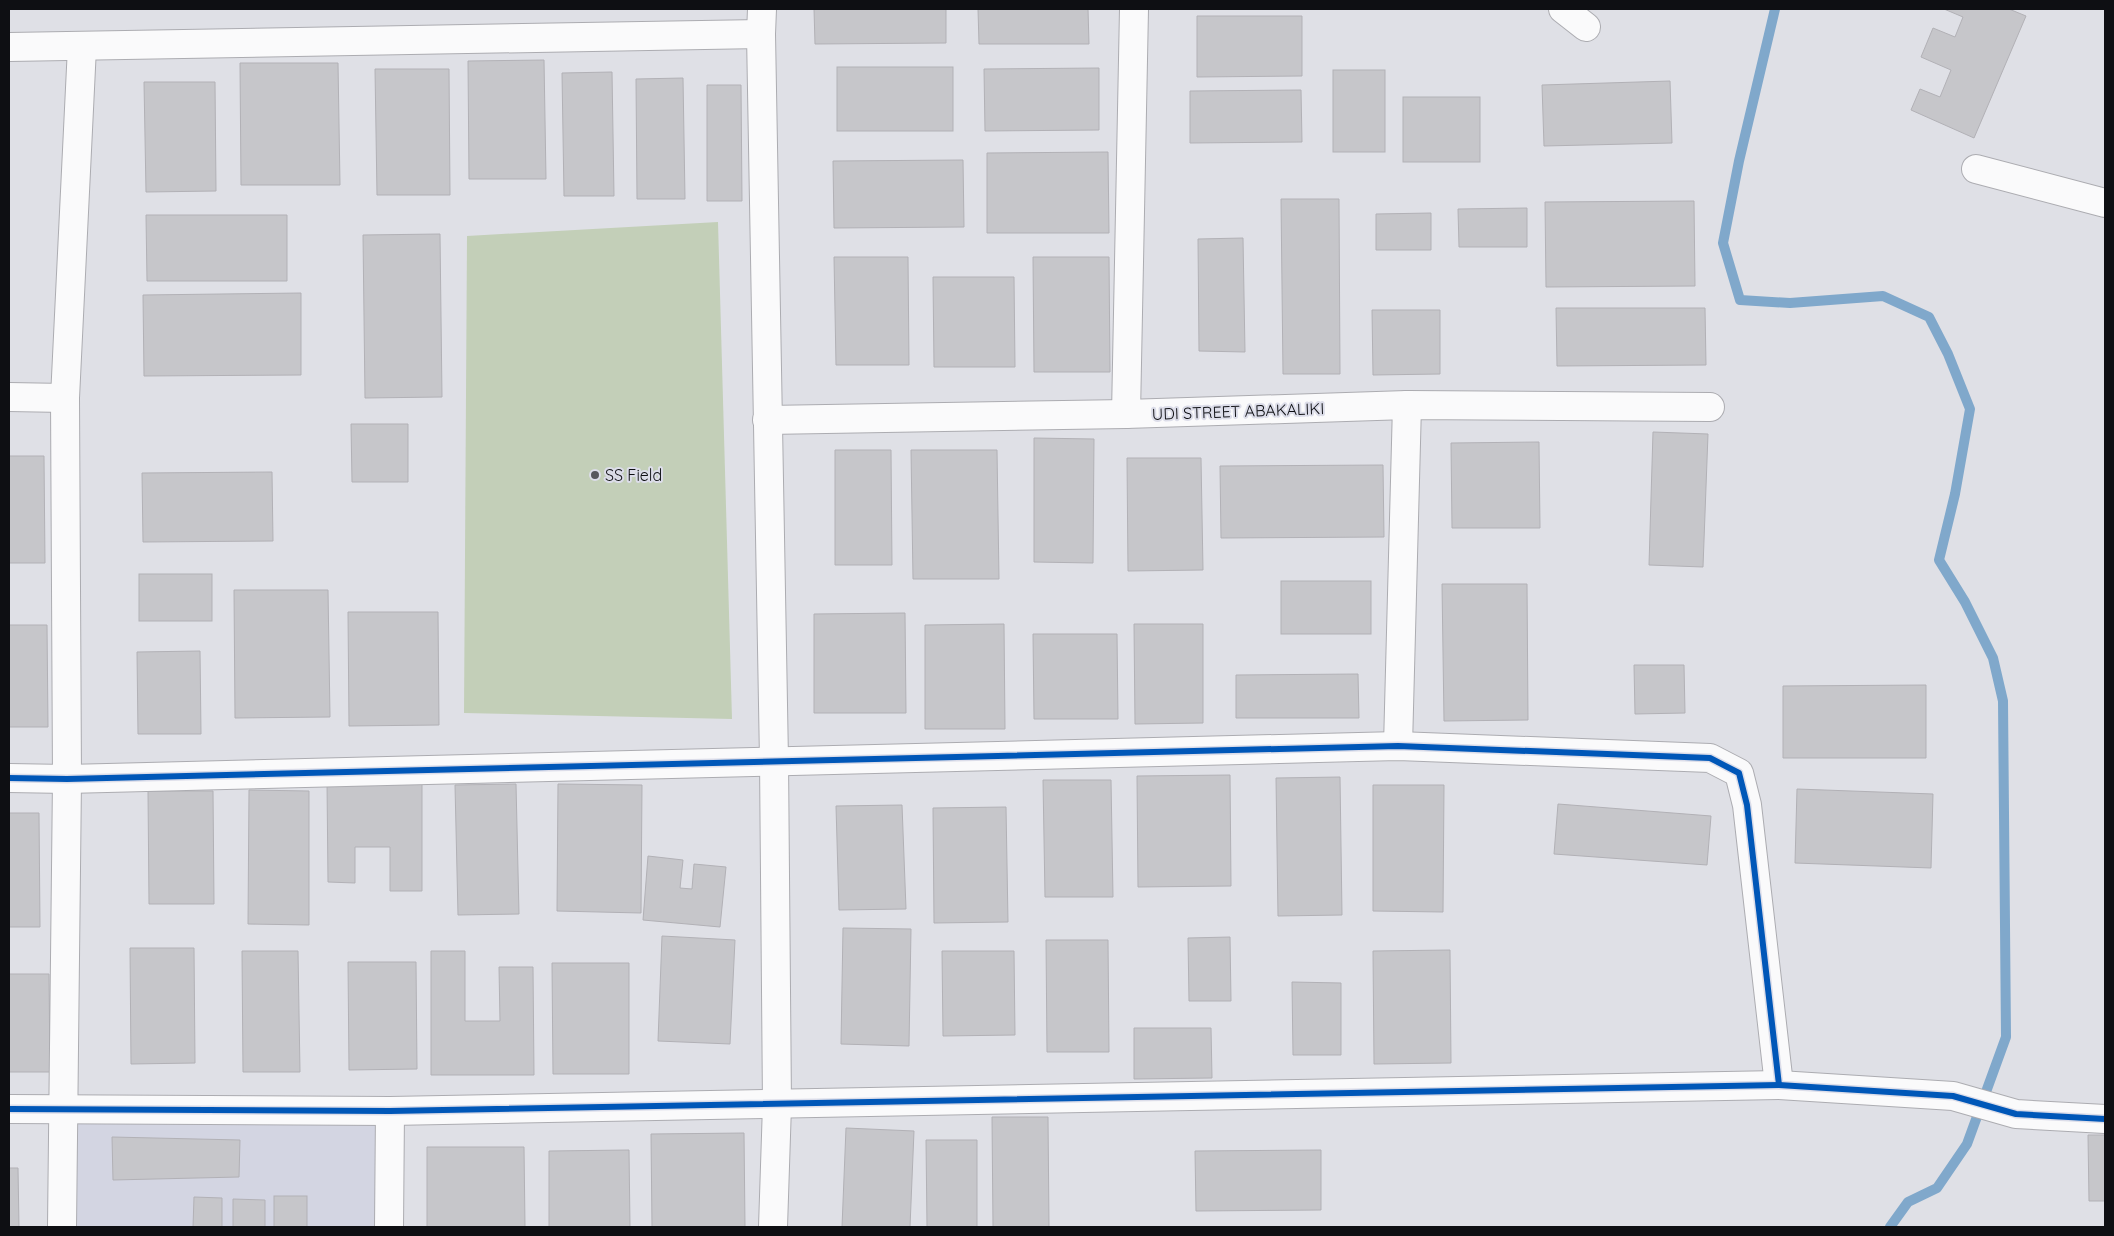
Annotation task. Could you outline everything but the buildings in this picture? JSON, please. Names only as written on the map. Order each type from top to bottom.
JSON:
[{"type":"street","points":[[1126,414],[1134,9]]},
{"type":"street","points":[[1563,9],[1586,27]]},
{"type":"street","points":[[9,47],[82,47],[762,21],[774,760],[777,1105],[773,1227]]},
{"type":"street","points":[[62,1227],[67,779],[66,398],[82,47]]},
{"type":"street","points":[[1976,169],[2105,203]]},
{"type":"street","points":[[9,397],[66,398]]},
{"type":"street","points":[[1398,746],[1407,405]]},
{"type":"street","name":"UDI STREET ABAKALIKI","points":[[767,420],[1126,414],[1407,405],[1710,407]]},
{"type":"street","points":[[9,778],[67,779],[1398,746],[1710,758],[1739,773],[1747,805],[1779,1085]]},
{"type":"street","points":[[9,1109],[390,1112],[1779,1085],[1953,1096],[2016,1114],[2105,1119]]},
{"type":"street","points":[[389,1227],[390,1112]]},
{"type":"shaded area","points":[[376,1117],[378,1227],[68,1227],[71,1119]]},
{"type":"green space","name":"SS Field","points":[[718,222],[732,719],[464,713],[467,236]]},
{"type":"waterway","points":[[1775,9],[1739,161],[1723,243],[1740,300],[1790,303],[1883,296],[1929,317],[1948,354],[1970,409],[1955,494],[1939,560],[1965,602],[1993,658],[2003,701],[2006,1037],[1967,1144],[1937,1188],[1908,1202],[1890,1227]]},
{"type":"cycle path","points":[[9,778],[67,779],[1398,746],[1710,758],[1739,773],[1747,805],[1779,1085]]},
{"type":"cycle path","points":[[9,1109],[390,1111],[1779,1085],[1953,1096],[2016,1114],[2105,1119]]},
{"type":"place","name":"SS Field","points":[[595,475]]}]
